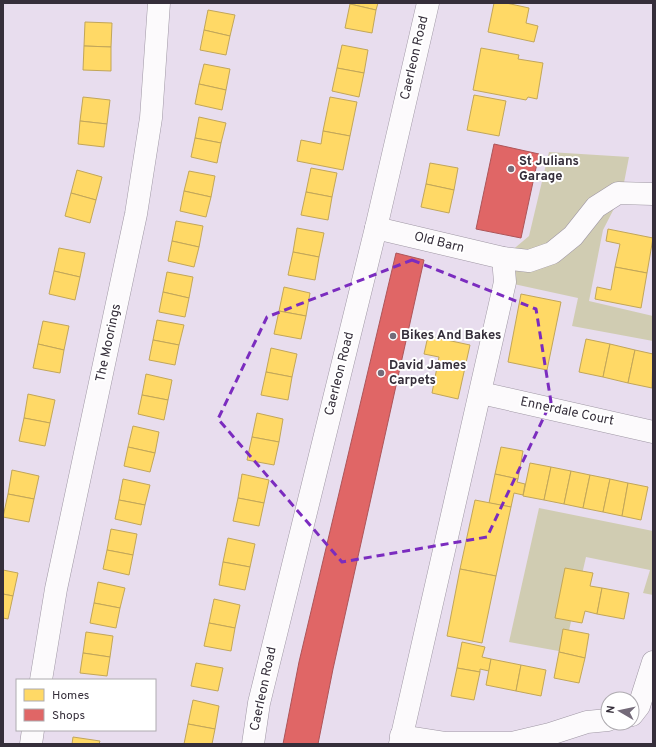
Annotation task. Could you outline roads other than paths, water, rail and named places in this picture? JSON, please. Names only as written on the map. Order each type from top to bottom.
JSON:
[{"type":"street","name":"The Moorings","points":[[41,679],[56,589],[136,214],[151,118],[160,3]]},
{"type":"street","name":"Caerleon Road","points":[[253,744],[259,703],[376,228],[428,3]]},
{"type":"street","name":"Old Barn","points":[[376,228],[503,258],[529,261],[552,253],[573,236],[596,207],[618,193],[653,194]]},
{"type":"street","points":[[503,258],[505,282],[401,740],[446,743],[512,743],[550,734],[587,722],[600,721]]},
{"type":"street","name":"Ennerdale Court","points":[[481,393],[653,432]]},
{"type":"street","points":[[640,703],[653,662]]},
{"type":"street","points":[[31,744],[33,731]]},
{"type":"place","name":"St Julians Garage","points":[[511,169]]},
{"type":"place","name":"Bikes And Bakes","points":[[393,336]]},
{"type":"place","name":"David James Carpets","points":[[381,373]]}]
